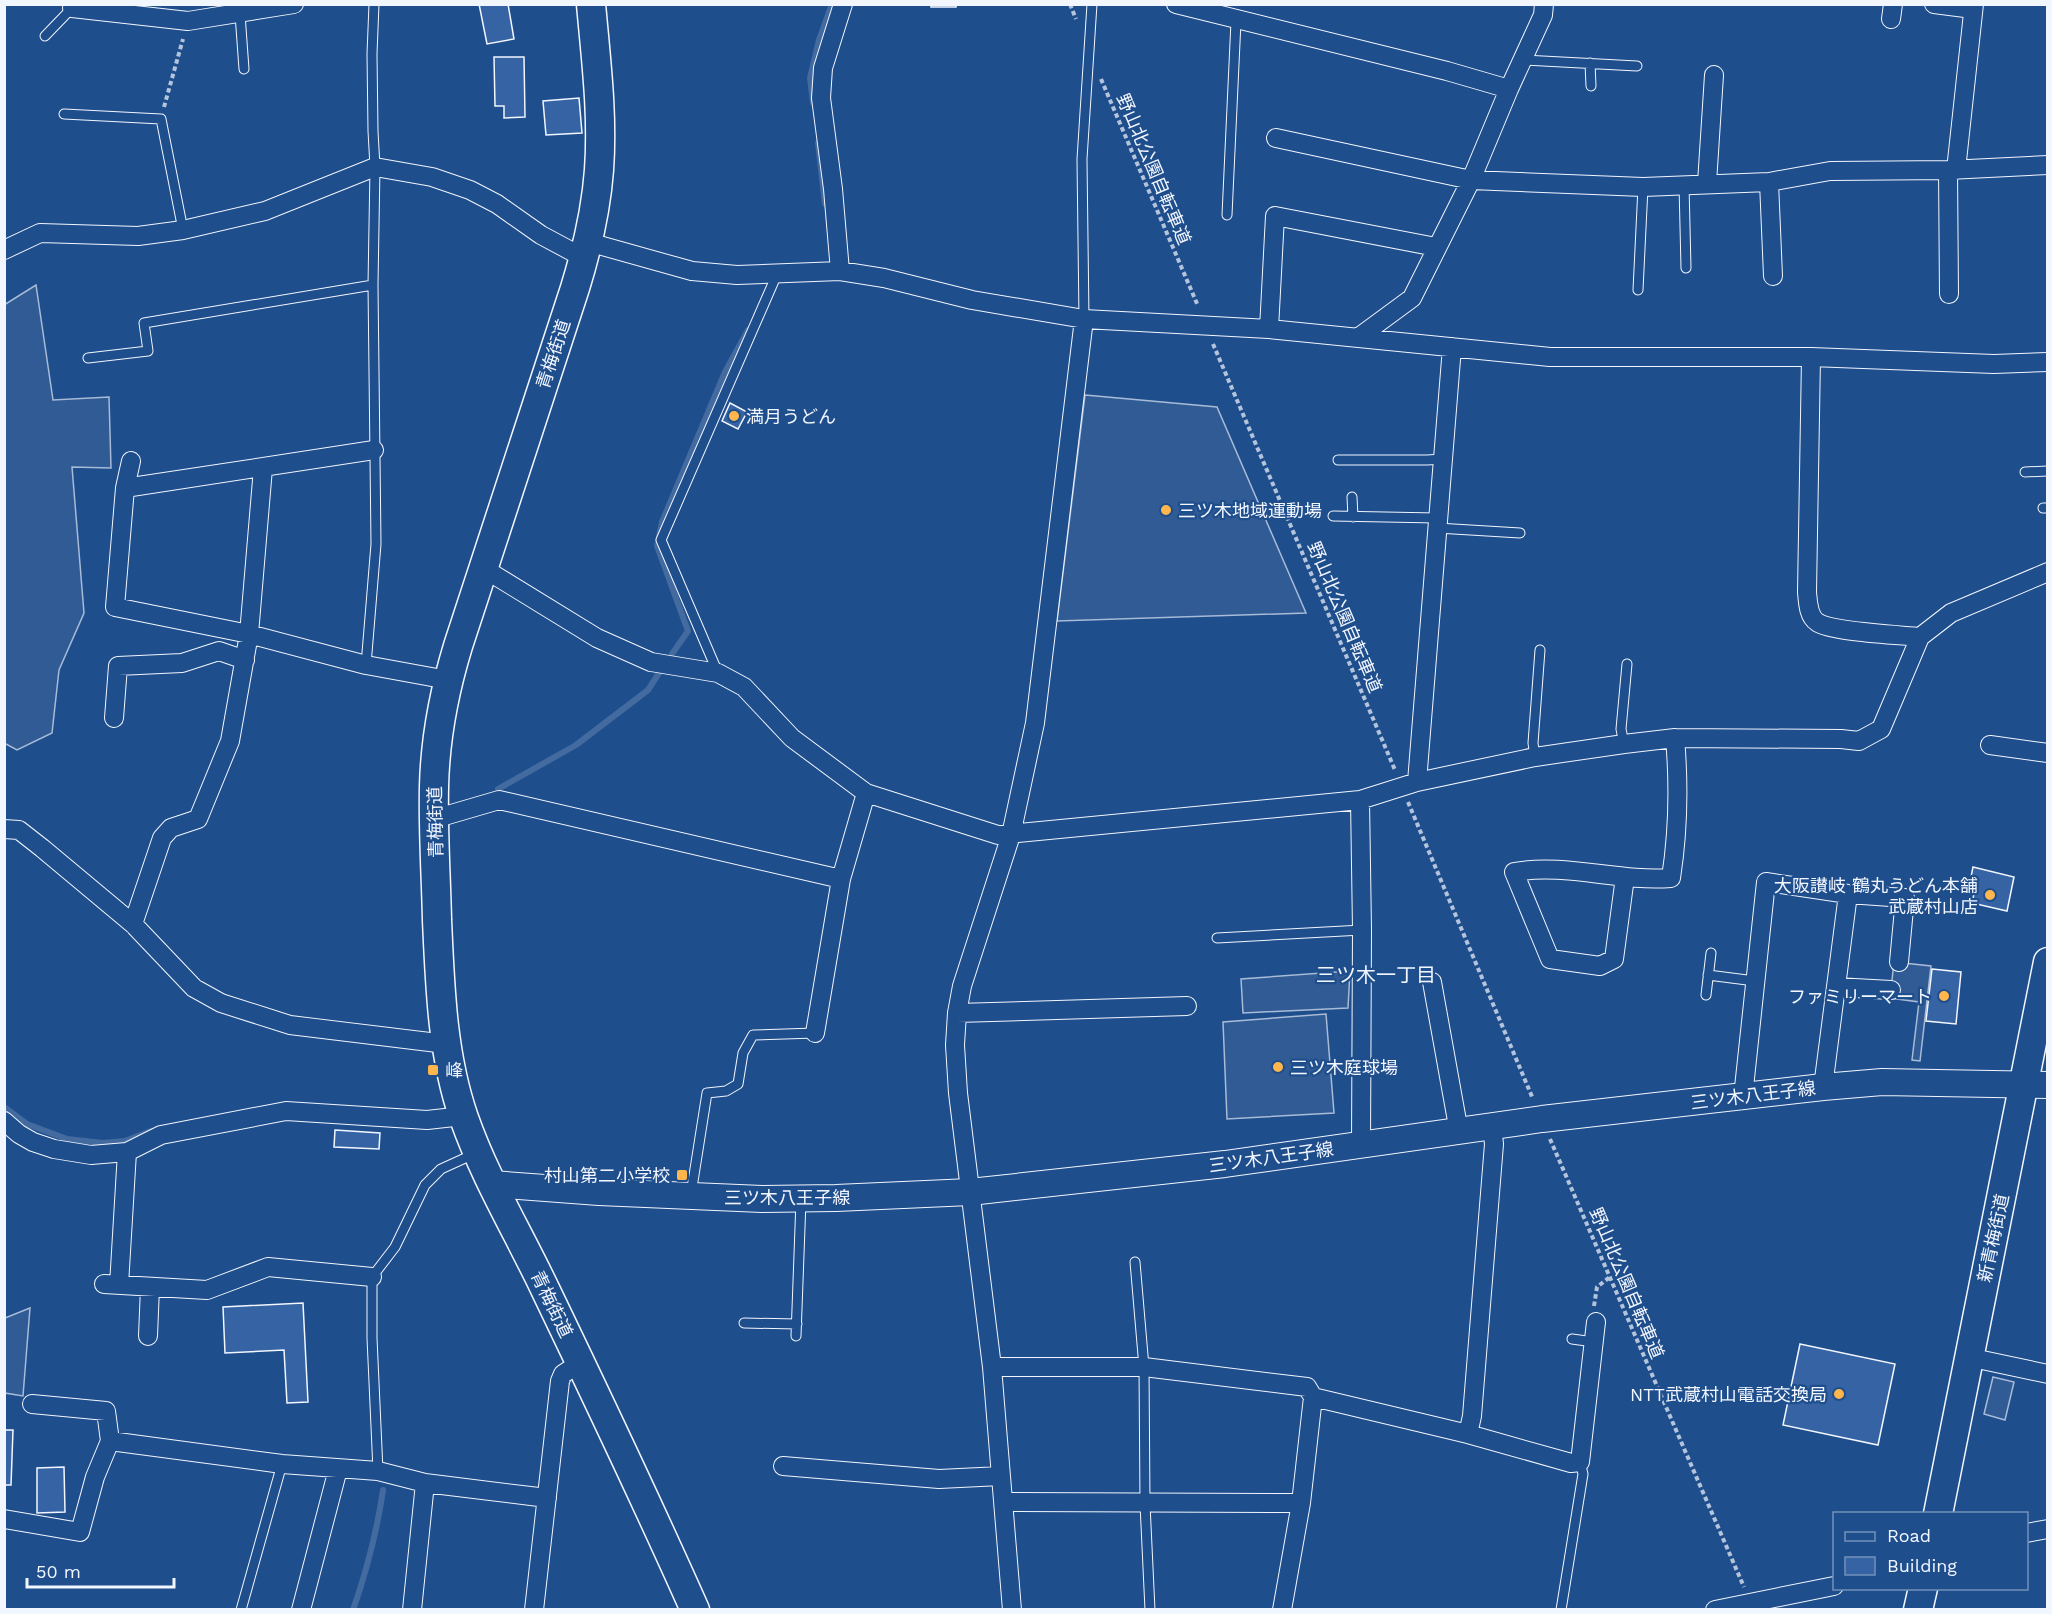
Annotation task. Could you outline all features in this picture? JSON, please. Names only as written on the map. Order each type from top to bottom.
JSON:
[{"type":"main road","name":"青梅街道","points":[[591,4],[600,135],[597,188],[586,250],[448,680],[437,748],[434,819],[439,964],[446,1044],[463,1116],[477,1152],[580,1363],[695,1610]]},
{"type":"main road","name":"新青梅街道","points":[[1938,1512],[1968,1357],[2036,1085],[2048,962]]},
{"type":"main road","name":"三ツ木八王子線","points":[[492,1184],[599,1192],[801,1199],[970,1192],[1225,1164],[1542,1119],[1823,1087],[1882,1082],[2036,1085]]},
{"type":"main road","points":[[1918,1610],[1923,1590]]},
{"type":"street","points":[[72,8],[188,21],[294,4]]},
{"type":"street","points":[[840,272],[833,189],[821,98],[823,68],[843,4]]},
{"type":"street","points":[[1176,4],[1236,21],[1447,71],[1509,89]]},
{"type":"street","points":[[1359,337],[1412,298],[1471,180],[1543,15],[1544,4]]},
{"type":"street","points":[[1934,4],[1973,7],[1952,170],[1949,294]]},
{"type":"street","points":[[1707,183],[1714,75]]},
{"type":"street","points":[[1276,138],[1471,180],[1643,187],[1769,182],[1830,171],[1952,170],[2048,165]]},
{"type":"street","points":[[4,250],[39,233],[138,236],[183,230],[265,211],[375,166],[432,177],[470,190],[497,204],[541,235],[586,250],[692,271],[737,275],[840,272],[884,278],[972,300],[1084,319],[1269,329],[1550,357],[1811,357],[1994,364],[2048,362]]},
{"type":"street","points":[[1769,182],[1773,276]]},
{"type":"street","points":[[1269,329],[1275,216],[1436,247]]},
{"type":"street","points":[[1012,1610],[992,1367],[958,1093],[955,1045],[962,986],[1011,835],[1035,723],[1084,319]]},
{"type":"street","points":[[1411,788],[1452,347]]},
{"type":"street","points":[[1811,357],[1807,592],[1810,612],[1817,622],[1833,628],[1920,637]]},
{"type":"street","points":[[125,488],[374,450]]},
{"type":"street","points":[[131,461],[125,488],[115,607],[249,634],[366,665],[448,680]]},
{"type":"street","points":[[133,924],[162,838],[171,828],[198,819],[230,741],[249,634],[263,468]]},
{"type":"street","points":[[483,568],[572,624],[640,657],[651,662],[718,673],[744,687],[792,738],[866,793],[998,836],[1360,800],[1535,757],[1675,738],[1859,741],[1881,729],[1920,637],[1951,613],[2048,572]]},
{"type":"street","points":[[114,718],[118,666],[182,663],[219,651],[244,660]]},
{"type":"street","points":[[1625,877],[1614,959],[1600,966],[1550,959],[1514,872],[1533,869],[1574,870],[1654,880],[1671,878],[1675,851],[1678,764],[1675,738]]},
{"type":"street","points":[[1990,745],[2048,753]]},
{"type":"street","points":[[815,1033],[841,879],[866,793]]},
{"type":"street","points":[[434,819],[499,800],[841,879]]},
{"type":"street","points":[[1360,800],[1361,1144]]},
{"type":"street","points":[[9,826],[133,924],[194,988],[221,1003],[290,1025],[446,1044]]},
{"type":"street","points":[[1743,1097],[1766,882],[1848,894],[1905,898],[1899,962]]},
{"type":"street","points":[[1823,1087],[1848,894]]},
{"type":"street","points":[[1432,982],[1459,1132]]},
{"type":"street","points":[[1836,987],[1891,990]]},
{"type":"street","points":[[957,1013],[1187,1006]]},
{"type":"street","points":[[4,1121],[18,1134],[33,1142],[54,1149],[91,1155],[127,1152],[160,1135],[286,1111],[428,1120],[463,1116]]},
{"type":"street","points":[[1468,1434],[1472,1416],[1494,1144],[1492,1127]]},
{"type":"street","points":[[127,1152],[112,1284],[207,1290],[268,1267],[372,1277]]},
{"type":"street","points":[[148,1336],[150,1287]]},
{"type":"street","points":[[1313,1397],[1468,1434],[1571,1462],[1580,1462],[1596,1322]]},
{"type":"street","points":[[1968,1357],[2048,1374]]},
{"type":"street","points":[[534,1610],[560,1381],[563,1374],[580,1363]]},
{"type":"street","points":[[992,1367],[1144,1367],[1307,1386],[1313,1397],[1300,1503],[1282,1610]]},
{"type":"street","points":[[4,1519],[80,1532],[95,1477],[110,1440],[106,1412],[32,1404]]},
{"type":"street","points":[[110,1440],[282,1464],[378,1471],[425,1483],[547,1498]]},
{"type":"street","points":[[783,1466],[939,1479],[1001,1476]]},
{"type":"street","points":[[302,1610],[338,1469]]},
{"type":"street","points":[[412,1610],[425,1483]]},
{"type":"street","points":[[1004,1502],[1300,1503]]},
{"type":"street","points":[[2028,1533],[2048,1529]]},
{"type":"street","points":[[1715,1610],[1833,1586]]},
{"type":"lane","points":[[366,665],[376,544],[373,285],[375,166],[372,54],[374,4]]},
{"type":"lane","points":[[1084,319],[1082,159],[1092,4]]},
{"type":"lane","points":[[45,36],[72,8]]},
{"type":"lane","points":[[240,14],[244,69]]},
{"type":"lane","points":[[1227,215],[1236,21]]},
{"type":"lane","points":[[1523,60],[1637,66]]},
{"type":"lane","points":[[1590,63],[1591,86]]},
{"type":"lane","points":[[64,114],[161,119],[183,230]]},
{"type":"lane","points":[[1684,185],[1686,268]]},
{"type":"lane","points":[[1638,290],[1643,187]]},
{"type":"lane","points":[[718,673],[661,540],[777,274]]},
{"type":"lane","points":[[88,358],[148,351],[144,323],[373,285]]},
{"type":"lane","points":[[1338,460],[1443,459]]},
{"type":"lane","points":[[2025,472],[2048,471]]},
{"type":"lane","points":[[1352,497],[1353,517]]},
{"type":"lane","points":[[1333,516],[1437,523],[1520,533]]},
{"type":"lane","points":[[1535,757],[1533,743],[1540,650]]},
{"type":"lane","points":[[1624,744],[1622,729],[1627,664]]},
{"type":"lane","points":[[1217,938],[1362,930]]},
{"type":"lane","points":[[1706,995],[1711,953]]},
{"type":"lane","points":[[1708,975],[1755,981]]},
{"type":"lane","points":[[691,1196],[707,1093],[726,1091],[738,1084],[743,1053],[753,1035],[815,1033]]},
{"type":"lane","points":[[378,1471],[372,1338],[372,1277],[395,1247],[425,1185],[441,1169],[477,1152]]},
{"type":"lane","points":[[796,1336],[801,1199]]},
{"type":"lane","points":[[1135,1262],[1144,1367],[1145,1504],[1150,1610]]},
{"type":"lane","points":[[744,1323],[797,1324]]},
{"type":"lane","points":[[1572,1340],[1594,1342]]},
{"type":"lane","points":[[1561,1610],[1583,1474],[1580,1462]]},
{"type":"lane","points":[[241,1610],[282,1464]]},
{"type":"path","points":[[161,119],[188,21]]},
{"type":"path","name":"野山北公園自転車道","points":[[1100,74],[1199,310]]},
{"type":"path","name":"野山北公園自転車道","points":[[1212,339],[1397,774]]},
{"type":"path","points":[[1411,788],[1535,1103]]},
{"type":"path","name":"野山北公園自転車道","points":[[1547,1132],[1751,1602]]},
{"type":"path","points":[[1596,1322],[1593,1315],[1595,1291],[1610,1277]]},
{"type":"shaded area","points":[[36,285],[53,400],[109,397],[111,468],[72,467],[84,613],[59,670],[52,733],[17,750],[4,743],[4,305]]},
{"type":"shaded area","name":"三ツ木地域運動場","points":[[1085,395],[1217,407],[1306,613],[1057,621]]},
{"type":"shaded area","points":[[1894,962],[1931,966],[1920,1061],[1912,1060],[1919,1002],[1890,998]]},
{"type":"shaded area","points":[[1350,971],[1348,1008],[1243,1013],[1241,979]]},
{"type":"shaded area","name":"三ツ木庭球場","points":[[1326,1014],[1334,1113],[1227,1119],[1223,1022]]},
{"type":"shaded area","points":[[30,1308],[23,1396],[5,1393],[5,1318]]},
{"type":"shaded area","points":[[1993,1377],[2014,1382],[2005,1420],[1984,1414]]},
{"type":"building","points":[[479,4],[508,4],[514,39],[487,44]]},
{"type":"building","points":[[931,4],[956,4],[956,7],[931,7]]},
{"type":"building","points":[[494,57],[524,57],[525,117],[504,118],[504,106],[495,106]]},
{"type":"building","points":[[579,98],[582,133],[546,135],[543,101]]},
{"type":"building","points":[[730,403],[747,412],[738,429],[722,421]]},
{"type":"building","points":[[1973,867],[2014,877],[2007,911],[1972,903],[1976,884],[1970,882]]},
{"type":"building","name":"ファミリーマート","points":[[1932,969],[1961,972],[1956,1024],[1926,1021]]},
{"type":"building","points":[[335,1130],[380,1133],[379,1149],[334,1147]]},
{"type":"building","points":[[303,1303],[308,1402],[287,1403],[284,1350],[225,1353],[223,1307]]},
{"type":"building","name":"NTT武蔵村山電話交換局","points":[[1800,1344],[1895,1364],[1878,1445],[1783,1425]]},
{"type":"building","points":[[4,1430],[13,1430],[11,1485],[4,1485]]},
{"type":"building","points":[[64,1467],[65,1512],[37,1513],[37,1468]]},
{"type":"waterway","points":[[813,103],[810,78],[819,40],[832,4]]},
{"type":"waterway","points":[[818,143],[825,204]]},
{"type":"waterway","points":[[672,654],[688,631],[657,546],[662,522],[725,372],[748,330]]},
{"type":"waterway","points":[[498,789],[576,745],[648,690],[661,670]]},
{"type":"waterway","points":[[4,1107],[27,1124],[67,1139],[103,1143],[125,1141],[151,1131]]},
{"type":"waterway","points":[[353,1610],[371,1550],[383,1490]]},
{"type":"place","name":"満月うどん","points":[[734,416]]},
{"type":"place","name":"三ツ木地域運動場","points":[[1166,510]]},
{"type":"place","name":"大阪讃岐 鶴丸うどん本舗 武蔵村山店","points":[[1990,895]]},
{"type":"place","name":"ファミリーマート","points":[[1944,996]]},
{"type":"place","name":"三ツ木庭球場","points":[[1278,1067]]},
{"type":"place","name":"峰","points":[[433,1070]]},
{"type":"place","name":"村山第二小学校","points":[[682,1175]]},
{"type":"place","name":"NTT武蔵村山電話交換局","points":[[1839,1394]]},
{"type":"district","name":"三ツ木一丁目","points":[[1376,975]]}]
